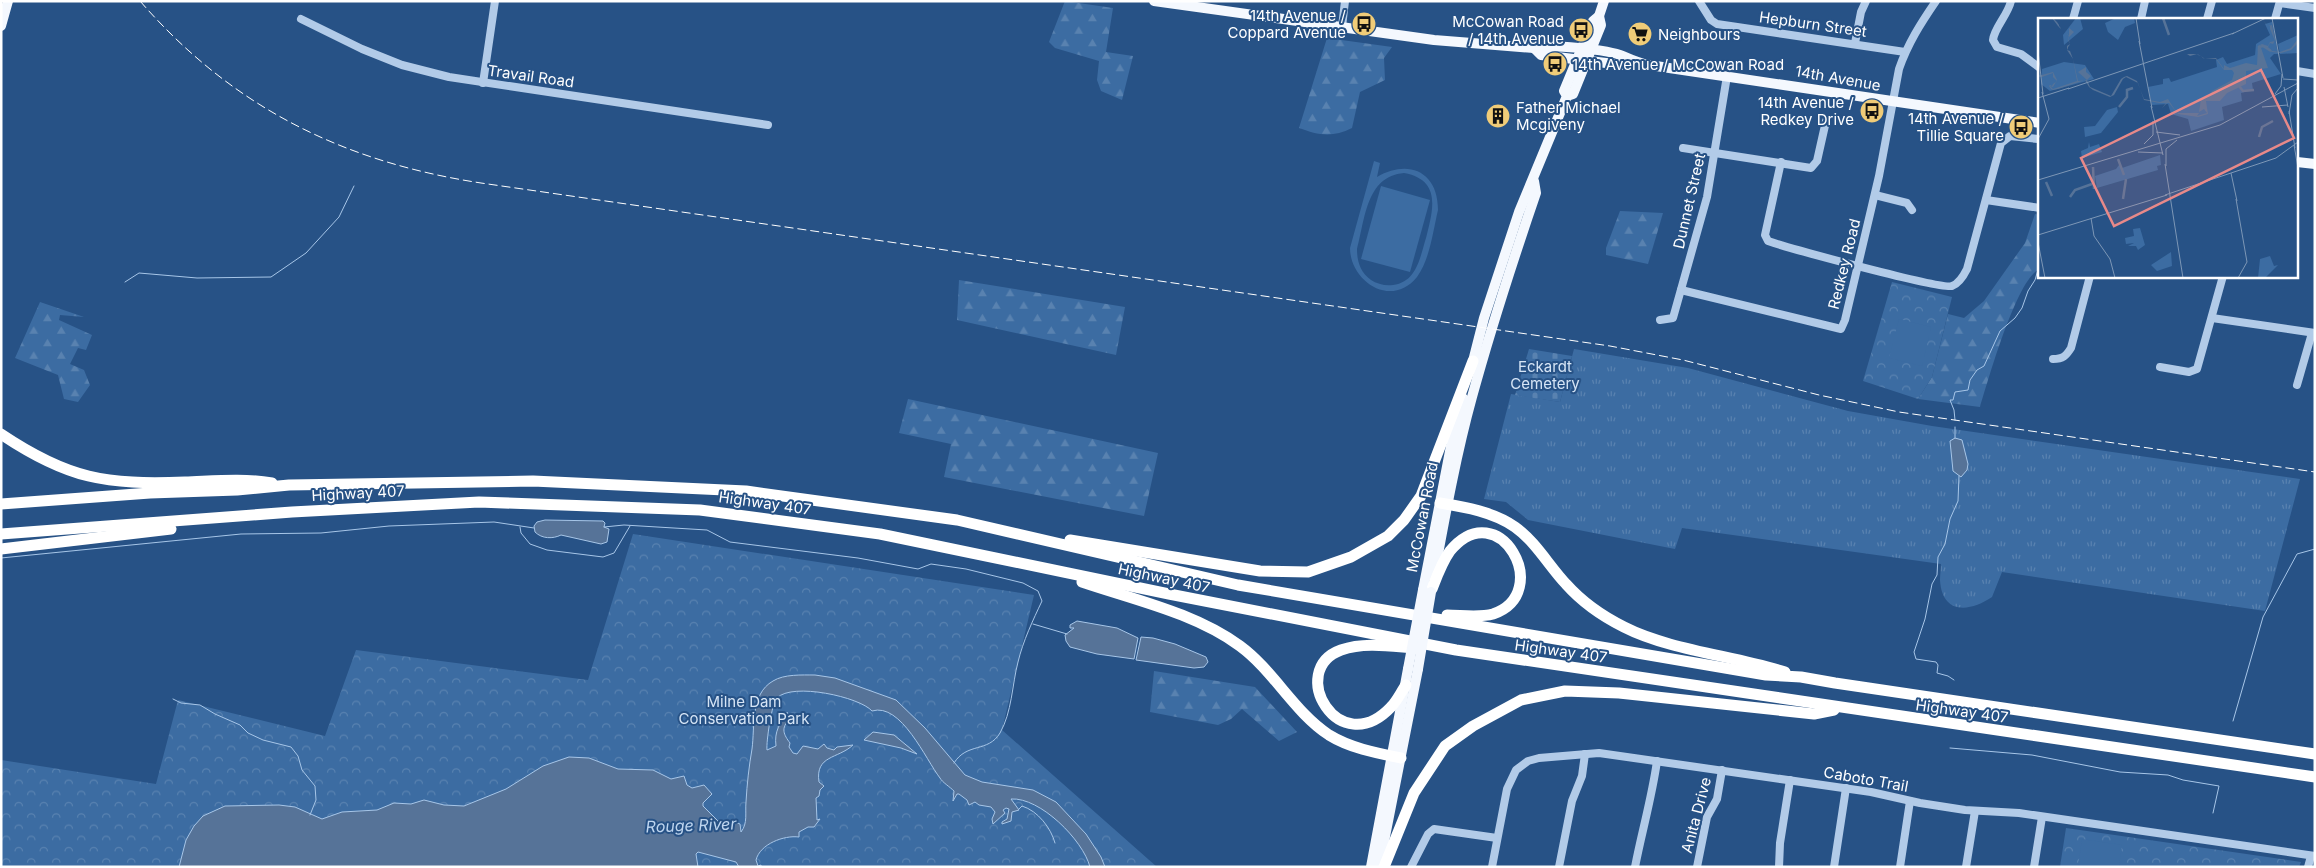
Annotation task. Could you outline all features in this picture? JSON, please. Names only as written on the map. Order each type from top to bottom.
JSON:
[{"type":"highway","points":[[957,520],[1260,571],[1308,572],[1351,557],[1388,536],[1404,520],[1421,496],[1429,480],[1473,360]]},
{"type":"highway","points":[[1,434],[23,449],[65,470],[116,482],[250,479],[289,485]]},
{"type":"highway","name":"Highway 407","points":[[1,504],[237,490],[289,485],[534,481],[746,492],[957,520],[1238,586],[1766,675],[1801,677],[2315,754]]},
{"type":"highway","name":"Highway 407","points":[[1,534],[292,512],[479,502],[700,510],[880,534],[1444,648],[2315,777]]},
{"type":"highway","points":[[1443,503],[1495,516],[1516,528],[1548,561],[1565,584],[1589,606],[1624,627],[1649,637],[1768,666],[1801,677]]},
{"type":"highway","points":[[1,549],[155,531],[252,516]]},
{"type":"highway","points":[[1407,614],[1479,616],[1493,614],[1511,603],[1521,581],[1517,556],[1506,543],[1488,532],[1472,534],[1449,553],[1429,590]]},
{"type":"highway","points":[[1031,565],[1168,611],[1214,630],[1241,647],[1328,734],[1354,747],[1397,757]]},
{"type":"highway","points":[[1406,685],[1392,707],[1379,717],[1359,725],[1343,723],[1328,711],[1317,685],[1320,672],[1327,658],[1339,651],[1358,646],[1444,648]]},
{"type":"highway","points":[[1384,867],[1414,793],[1445,746],[1473,726],[1521,700],[1565,691],[1619,692],[1814,714],[1842,708]]},
{"type":"main road","points":[[1,26],[8,1]]},
{"type":"main road","name":"14th Avenue","points":[[1154,1],[1434,40],[1534,48],[1541,55],[1584,55],[1622,64],[1632,62],[2037,123]]},
{"type":"main road","name":"McCowan Road","points":[[1379,867],[1397,757],[1429,590],[1451,446],[1473,360],[1484,318],[1519,212],[1534,181],[1567,96],[1573,94],[1584,55],[1601,25],[1599,16],[1604,1]]},
{"type":"main road","points":[[2298,162],[2315,164]]},
{"type":"main road","name":"McCowan Road","points":[[1443,503],[1496,312],[1536,193],[1534,181]]},
{"type":"main road","name":"McCowan Road","points":[[1371,867],[1397,757],[1406,685],[1413,669]]},
{"type":"street","points":[[483,83],[495,1]]},
{"type":"street","points":[[1342,27],[1345,1]]},
{"type":"street","name":"Hepburn Street","points":[[1699,1],[1711,20],[1717,24],[1855,43],[1905,52]]},
{"type":"street","points":[[1855,43],[1861,12],[1866,1]]},
{"type":"street","name":"Redkey Road","points":[[1682,290],[1840,328],[1845,320],[1875,195],[1892,102],[1905,52],[1916,30],[1936,1]]},
{"type":"street","points":[[2011,1],[2008,13],[1993,40],[1997,47],[2005,51],[2021,54],[2038,67]]},
{"type":"street","points":[[2073,18],[2078,1]]},
{"type":"street","points":[[2141,18],[2145,1]]},
{"type":"street","points":[[2207,18],[2212,1]]},
{"type":"street","points":[[2275,18],[2280,2],[2315,8]]},
{"type":"street","name":"Travail Road","points":[[301,19],[362,50],[402,65],[483,83],[768,124]]},
{"type":"street","points":[[2298,71],[2315,74]]},
{"type":"street","name":"Dunnet Street","points":[[1660,320],[1673,318],[1682,290],[1705,204],[1727,76]]},
{"type":"street","points":[[1683,148],[1800,165],[1806,168],[1816,165],[1826,121]]},
{"type":"street","points":[[1781,162],[1766,239],[1771,243],[1858,264],[1924,283],[1952,286],[1967,269],[2004,139],[2010,136],[2035,139],[2037,123]]},
{"type":"street","points":[[1875,195],[1907,203],[1912,210]]},
{"type":"street","points":[[1986,200],[2038,208]]},
{"type":"street","points":[[2053,359],[2060,359],[2067,355],[2089,278]]},
{"type":"street","points":[[2160,367],[2189,372],[2197,368],[2223,278]]},
{"type":"street","points":[[2212,318],[2313,333],[2297,385]]},
{"type":"street","points":[[1558,867],[1572,801],[1582,776],[1585,754]]},
{"type":"street","name":"Caboto Trail","points":[[1492,867],[1508,784],[1516,770],[1533,759],[1585,754],[1609,754],[1846,788],[1910,801],[1975,811],[2042,817],[2313,856]]},
{"type":"street","points":[[1635,867],[1645,815],[1652,796],[1657,761]]},
{"type":"street","name":"Anita Drive","points":[[1697,867],[1707,817],[1717,799],[1722,770]]},
{"type":"street","points":[[1780,867],[1780,843],[1790,780]]},
{"type":"street","points":[[1834,867],[1846,788]]},
{"type":"street","points":[[1900,867],[1910,801]]},
{"type":"street","points":[[1966,867],[1975,811]]},
{"type":"street","points":[[2034,867],[2042,817]]},
{"type":"street","points":[[1411,867],[1428,834],[1434,829],[1497,838]]},
{"type":"street","points":[[2308,867],[2313,856]]},
{"type":"green space","points":[[1065,1],[1113,8],[1106,52],[1133,56],[1122,100],[1101,91],[1097,80],[1099,61],[1055,48],[1049,42]]},
{"type":"green space","points":[[1327,38],[1392,47],[1384,58],[1385,80],[1360,92],[1352,128],[1331,134],[1312,132],[1299,128]]},
{"type":"green space","points":[[1374,161],[1380,163],[1377,177],[1400,169],[1410,169],[1419,172],[1427,178],[1433,186],[1437,197],[1438,210],[1428,253],[1417,277],[1407,286],[1396,291],[1384,291],[1374,287],[1364,280],[1357,271],[1352,260],[1350,248]],"holes":[[[1404,173],[1416,177],[1430,189],[1432,198],[1431,217],[1419,260],[1412,274],[1401,283],[1393,285],[1378,284],[1364,273],[1357,253],[1369,201],[1382,182],[1391,176]]]},
{"type":"green space","points":[[1381,186],[1430,200],[1410,272],[1361,259]]},
{"type":"green space","points":[[1620,211],[1663,213],[1648,264],[1606,255],[1606,248]]},
{"type":"green space","points":[[2035,214],[2038,215],[2038,271],[2031,276],[2013,309],[1996,354],[1980,407],[1918,399],[1932,377],[1948,314],[1964,318],[1984,301],[2025,243]]},
{"type":"green space","points":[[959,280],[1125,307],[1116,355],[957,320]]},
{"type":"green space","points":[[1892,282],[1952,297],[1932,377],[1918,399],[1863,381]]},
{"type":"green space","points":[[40,302],[84,317],[60,315],[59,320],[92,335],[86,350],[78,348],[70,364],[84,370],[90,385],[78,402],[64,399],[58,375],[15,358]]},
{"type":"green space","points":[[1899,319],[1931,327],[1922,366],[1889,358]]},
{"type":"green space","name":"Eckardt Cemetery","points":[[1529,349],[1572,356],[1560,402],[1515,395]]},
{"type":"green space","points":[[1574,349],[1688,368],[1848,411],[1932,426],[2300,479],[2265,611],[2002,572],[1992,597],[1975,606],[1958,607],[1946,600],[1942,591],[1940,580],[1941,564],[1682,528],[1675,549],[1528,520],[1506,502],[1484,499],[1511,394],[1560,402]]},
{"type":"green space","points":[[908,399],[1158,453],[1144,516],[944,477],[951,444],[899,433]]},
{"type":"green space","name":"Milne Dam Conservation Park","points":[[633,534],[1034,595],[1002,730],[1157,867],[1,867],[1,760],[156,784],[178,700],[325,736],[356,650],[588,680]]},
{"type":"green space","points":[[1154,671],[1255,687],[1297,732],[1279,741],[1242,709],[1231,719],[1218,725],[1150,712]]},
{"type":"green space","points":[[2066,828],[2301,862],[2299,867],[2060,867]]},
{"type":"green space","points":[[2082,839],[2122,845],[2119,867],[2078,867]]},
{"type":"water","points":[[1955,438],[1962,440],[1968,464],[1967,470],[1961,477],[1953,471],[1950,441]]},
{"type":"water","points":[[545,520],[603,521],[605,523],[604,527],[609,529],[607,542],[601,544],[561,535],[551,538],[541,536],[535,532],[534,526],[537,522]]},
{"type":"water","points":[[1077,621],[1117,628],[1138,638],[1134,659],[1097,654],[1070,647],[1065,635],[1074,628],[1070,628],[1070,625]]},
{"type":"water","points":[[1141,637],[1175,644],[1206,657],[1208,662],[1204,667],[1194,668],[1136,660]]},
{"type":"water","name":"Rouge River","points":[[815,675],[835,678],[896,700],[925,728],[965,775],[982,782],[1033,790],[1056,802],[1086,834],[1101,857],[1105,867],[1090,867],[1086,856],[1070,833],[1059,822],[1035,805],[1022,800],[1011,799],[1019,810],[1012,812],[1011,821],[1002,824],[1007,819],[1009,809],[1006,808],[1003,810],[1005,813],[993,824],[992,819],[995,812],[991,807],[979,805],[975,802],[969,805],[967,800],[959,794],[957,794],[953,801],[954,791],[941,780],[912,734],[893,715],[883,711],[872,711],[854,701],[826,693],[796,691],[785,693],[775,701],[767,739],[767,750],[776,746],[777,732],[787,712],[790,719],[785,725],[784,731],[793,753],[797,754],[803,746],[818,749],[824,744],[827,748],[834,750],[837,747],[853,745],[824,762],[821,767],[819,782],[824,786],[816,798],[817,820],[820,819],[814,827],[808,827],[799,832],[799,837],[780,839],[767,845],[758,854],[756,860],[758,866],[761,865],[761,867],[739,867],[736,862],[698,852],[696,854],[698,867],[179,867],[186,840],[194,826],[203,816],[225,806],[279,805],[295,807],[322,819],[342,812],[377,810],[394,803],[411,804],[424,800],[444,805],[464,806],[506,789],[543,766],[569,757],[589,758],[618,769],[653,770],[671,779],[684,776],[687,785],[692,788],[704,785],[712,794],[703,803],[703,806],[725,828],[735,822],[740,824],[741,832],[745,821],[755,712],[760,694],[773,681],[782,677]]},
{"type":"water","points":[[873,732],[894,735],[917,754],[901,748],[864,740]]},
{"type":"waterway","points":[[125,282],[139,273],[197,278],[271,277],[306,253],[339,217],[354,186]]},
{"type":"waterway","points":[[1955,420],[1950,400],[1953,400],[1955,392],[1968,390],[1970,380],[1977,370],[1984,366],[2000,331],[2015,318],[2022,308],[2038,270]]},
{"type":"waterway","points":[[1955,427],[1955,438]]},
{"type":"waterway","points":[[1954,680],[1937,673],[1938,665],[1936,662],[1916,659],[1914,652],[1925,619],[1932,584],[1937,575],[1938,557],[1945,544],[1950,519],[1958,501],[1959,476]]},
{"type":"waterway","points":[[1,558],[241,534],[321,533],[389,526],[494,522],[534,528]]},
{"type":"waterway","points":[[604,527],[624,525],[707,530],[730,542],[858,558],[918,569],[931,564],[966,569],[1023,583],[1038,591],[1042,601],[1023,646],[1004,725],[1000,733],[990,743],[965,752],[954,763]]},
{"type":"waterway","points":[[520,527],[521,533],[530,544],[547,550],[603,557],[614,553],[630,526]]},
{"type":"waterway","points":[[2233,721],[2263,617],[2297,554],[2315,549]]},
{"type":"waterway","points":[[1033,624],[1067,634]]},
{"type":"waterway","points":[[173,699],[181,703],[200,705],[240,725],[248,733],[263,740],[291,747],[298,756],[302,770],[315,786],[316,800],[310,815]]},
{"type":"waterway","points":[[1950,748],[2032,755],[2120,772],[2168,775],[2183,780],[2219,786],[2213,813]]},
{"type":"waterway","points":[[1019,809],[1022,806],[1028,808],[1038,816],[1047,826],[1055,843]]},
{"type":"railway","points":[[140,1],[176,39],[213,72],[253,100],[294,124],[337,144],[383,161],[431,174],[481,183],[1610,346],[1683,360],[1819,395],[1899,412],[2315,472]]},
{"type":"place","name":"14th Avenue / Coppard Avenue","points":[[1364,24]]},
{"type":"place","name":"McCowan Road / 14th Avenue","points":[[1581,30]]},
{"type":"place","name":"Neighbours","points":[[1640,34]]},
{"type":"place","name":"14th Avenue / McCowan Road","points":[[1555,64]]},
{"type":"place","name":"14th Avenue / Redkey Drive","points":[[1872,111]]},
{"type":"place","name":"Father Michael Mcgiveny","points":[[1498,116]]},
{"type":"place","name":"14th Avenue / Tillie Square","points":[[2021,127]]}]
